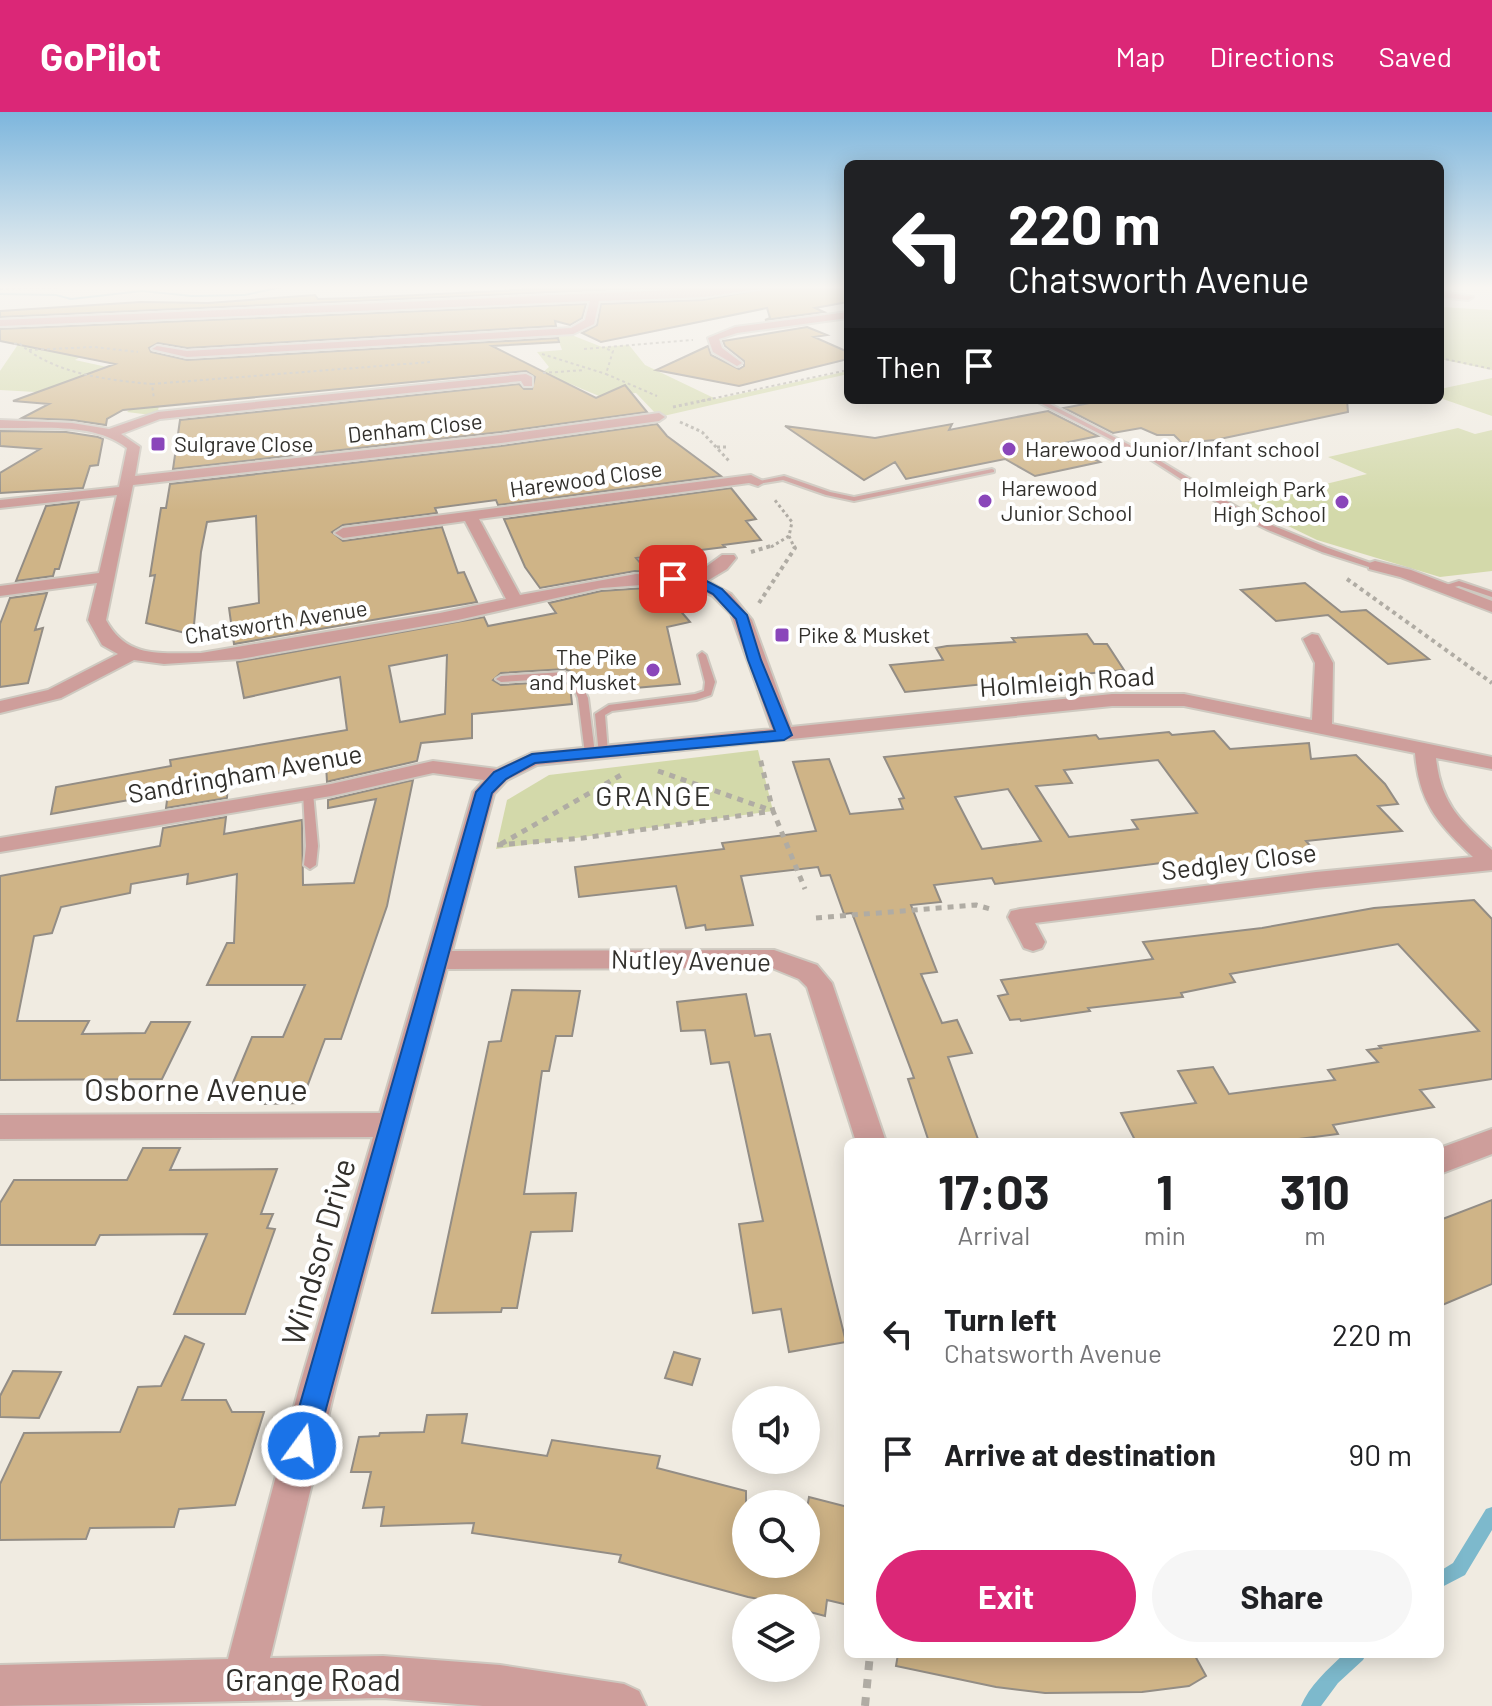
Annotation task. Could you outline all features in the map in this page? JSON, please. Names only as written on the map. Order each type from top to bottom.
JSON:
[{"type":"street","points":[[0,424],[111,433],[158,416],[527,380]]},
{"type":"street","name":"Denham Close","points":[[0,504],[659,417]]},
{"type":"street","name":"Chatsworth Avenue","points":[[111,433],[127,439],[134,447],[97,620],[99,633],[107,642],[133,653],[167,660],[227,657],[585,586],[649,578],[696,581]]},
{"type":"street","name":"Harewood Close","points":[[342,536],[706,482],[754,480]]},
{"type":"street","points":[[471,518],[515,601]]},
{"type":"street","points":[[696,581],[721,566],[728,558]]},
{"type":"street","points":[[1375,566],[1444,587],[1492,607]]},
{"type":"street","points":[[0,591],[107,577]]},
{"type":"street","points":[[500,776],[532,759],[596,754],[640,756],[784,735],[754,660],[743,618],[718,592],[696,581]]},
{"type":"street","points":[[1312,639],[1324,663],[1322,727]]},
{"type":"street","points":[[0,707],[38,702],[72,688],[133,653]]},
{"type":"street","name":"Holmleigh Road","points":[[784,735],[1112,700],[1184,700],[1492,763]]},
{"type":"street","points":[[1425,750],[1426,776],[1435,805],[1492,863]]},
{"type":"street","name":"Sandringham Avenue","points":[[0,845],[308,793],[433,767],[500,776]]},
{"type":"street","name":"Windsor Drive","points":[[244,1678],[317,1388],[393,1125],[436,960],[484,792],[500,776]]},
{"type":"street","name":"Sedgley Close","points":[[1020,917],[1316,880],[1492,863]]},
{"type":"street","points":[[1020,917],[1033,942]]},
{"type":"street","name":"Nutley Avenue","points":[[436,960],[774,959],[792,964],[808,972],[819,983],[870,1138]]},
{"type":"street","name":"Osborne Avenue","points":[[0,1127],[393,1125]]},
{"type":"street","points":[[1444,1159],[1492,1141]]},
{"type":"street","name":"Grange Road","points":[[0,1686],[383,1677],[500,1686],[624,1706]]},
{"type":"lane","points":[[1045,404],[1155,460],[1237,511],[1304,542],[1375,566]]},
{"type":"lane","points":[[754,480],[784,478],[828,494],[854,499],[992,471]]},
{"type":"lane","points":[[1444,587],[1459,583],[1492,595]]},
{"type":"lane","points":[[596,754],[600,714],[609,708],[708,693],[710,682],[702,655]]},
{"type":"lane","points":[[501,679],[564,675],[576,681],[596,754]]},
{"type":"lane","points":[[308,793],[310,865]]},
{"type":"path","points":[[51,361],[120,382],[152,384],[434,361]]},
{"type":"path","points":[[566,361],[606,374],[662,398]]},
{"type":"path","points":[[606,374],[610,361]]},
{"type":"path","points":[[1456,361],[1492,369]]},
{"type":"path","points":[[527,380],[590,369]]},
{"type":"path","points":[[675,406],[844,371]]},
{"type":"path","points":[[152,384],[158,416]]},
{"type":"path","points":[[659,417],[702,432],[733,468],[754,480],[792,522]]},
{"type":"path","points":[[716,447],[729,447]]},
{"type":"path","points":[[792,522],[800,520]]},
{"type":"path","points":[[743,618],[757,605],[795,548],[789,536],[792,522]]},
{"type":"path","points":[[728,558],[771,547],[789,536]]},
{"type":"path","points":[[1304,542],[1312,554],[1492,683]]},
{"type":"path","points":[[755,737],[773,811],[805,889]]},
{"type":"path","points":[[499,845],[640,756],[773,811]]},
{"type":"path","points":[[469,847],[583,838],[773,811]]},
{"type":"path","points":[[816,918],[976,905],[1020,917]]},
{"type":"path","points":[[865,1706],[870,1658]]},
{"type":"green space","points":[[7,361],[81,361],[162,379],[158,412],[151,415],[127,412],[142,398],[0,390],[0,371]]},
{"type":"green space","points":[[545,361],[642,361],[716,399],[844,372],[844,375],[659,417],[636,393],[599,396],[552,380],[542,373],[549,367]]},
{"type":"green space","points":[[1451,361],[1492,361],[1492,370]]},
{"type":"green space","points":[[1492,378],[1492,416],[1444,399],[1444,388]]},
{"type":"green space","points":[[1458,428],[1475,434],[1492,430],[1492,571],[1440,577],[1317,540],[1243,504],[1367,474],[1328,457]]},
{"type":"green space","points":[[758,750],[773,811],[496,849],[507,800],[549,775]]},
{"type":"building","points":[[102,361],[523,361],[596,398],[625,385],[647,412],[501,432],[173,469],[180,420],[519,384],[524,389],[532,389],[535,377],[526,371],[123,410],[107,419],[106,425],[22,418],[49,404],[13,401],[115,364]]},
{"type":"building","points":[[675,361],[724,361],[739,369],[744,366],[744,361],[838,361],[739,386],[656,370]]},
{"type":"building","points":[[1084,404],[1347,404],[1348,412],[1215,440],[1182,443],[1174,435],[1157,435],[1141,428],[1113,433],[1064,408]]},
{"type":"building","points":[[1048,411],[1098,436],[1064,443],[1100,462],[1035,476],[1005,459],[906,479],[895,462],[864,480],[785,426],[875,438],[952,424],[949,430]]},
{"type":"building","points":[[657,424],[667,436],[721,476],[498,505],[496,500],[435,508],[437,513],[343,525],[332,532],[343,541],[442,527],[458,573],[464,572],[477,602],[234,644],[229,608],[259,603],[256,516],[207,522],[193,635],[146,623],[155,575],[150,576],[161,508],[166,508],[170,484],[501,446]]},
{"type":"building","points":[[0,431],[66,432],[98,437],[103,439],[98,465],[90,466],[83,488],[0,493],[0,473],[40,449],[0,446]]},
{"type":"building","points":[[731,488],[756,519],[746,521],[761,540],[636,558],[648,572],[635,571],[540,588],[525,567],[504,519]]},
{"type":"building","points":[[79,502],[59,569],[55,569],[53,576],[16,581],[46,506]]},
{"type":"building","points":[[1305,583],[1341,612],[1366,610],[1429,659],[1388,664],[1328,615],[1276,621],[1241,590]]},
{"type":"building","points":[[660,587],[690,622],[667,627],[680,684],[589,692],[580,676],[565,669],[501,673],[493,680],[501,685],[562,681],[570,685],[572,704],[472,714],[472,738],[421,743],[417,761],[327,782],[326,764],[228,783],[227,798],[166,808],[168,793],[51,814],[56,787],[171,766],[170,760],[347,730],[340,677],[244,698],[237,662],[484,617],[488,626],[556,613],[549,603],[601,591]],"holes":[[[447,655],[445,714],[400,722],[389,666]]]},
{"type":"building","points":[[47,593],[35,630],[43,628],[28,683],[0,687],[0,624],[10,598]]},
{"type":"building","points":[[1087,634],[1094,644],[1107,644],[1124,670],[905,692],[890,665],[943,660],[936,648],[947,646],[1015,642],[1012,638]]},
{"type":"building","points":[[1214,731],[1230,749],[1309,743],[1311,759],[1356,755],[1385,784],[1398,804],[1378,806],[1402,831],[1306,841],[1313,849],[1172,866],[1169,862],[995,884],[992,878],[934,885],[941,902],[911,905],[937,972],[921,974],[942,1023],[957,1020],[972,1053],[948,1057],[978,1138],[928,1138],[908,1079],[914,1078],[852,913],[844,914],[830,875],[821,876],[818,867],[741,876],[753,925],[706,930],[705,925],[686,928],[676,886],[579,897],[575,867],[724,849],[722,843],[816,831],[793,762],[829,759],[850,814],[903,809],[899,799],[904,798],[884,757],[1096,735],[1099,739],[1169,732],[1172,735]],"holes":[[[1158,760],[1197,813],[1132,820],[1138,829],[1069,837],[1036,786],[1072,783],[1064,770]],[[1008,789],[1041,841],[982,849],[955,797]]]},
{"type":"building","points":[[413,780],[387,906],[341,1039],[325,1039],[301,1103],[265,1104],[273,1084],[232,1085],[252,1037],[283,1037],[305,985],[207,985],[227,943],[234,943],[237,874],[187,884],[188,874],[131,884],[130,893],[61,907],[52,933],[34,936],[17,1021],[89,1021],[82,1034],[145,1033],[151,1022],[190,1022],[162,1079],[0,1080],[0,876],[160,846],[163,828],[226,817],[224,834],[302,820],[303,885],[354,883],[376,799],[328,808],[328,800]]},
{"type":"building","points":[[1474,900],[1492,919],[1492,1079],[1420,1090],[1434,1107],[1333,1125],[1338,1134],[1306,1138],[1134,1138],[1121,1113],[1196,1103],[1178,1071],[1213,1067],[1229,1094],[1335,1080],[1328,1070],[1378,1062],[1367,1050],[1479,1031],[1398,944],[1230,974],[1235,982],[1181,993],[1183,997],[1088,1008],[1090,1011],[1021,1021],[1010,1020],[998,996],[1008,994],[1001,980],[1153,959],[1143,942],[1262,928],[1374,908]]},
{"type":"building","points":[[512,990],[580,991],[572,1036],[556,1036],[549,1071],[542,1071],[524,1194],[576,1193],[572,1231],[531,1232],[517,1308],[502,1308],[501,1312],[432,1313],[489,1042],[501,1041]]},
{"type":"building","points":[[746,994],[755,1036],[770,1034],[844,1342],[789,1352],[781,1309],[753,1313],[739,1224],[763,1221],[729,1062],[711,1064],[705,1030],[681,1031],[677,1002]]},
{"type":"building","points":[[143,1148],[180,1148],[170,1170],[277,1169],[261,1214],[273,1214],[267,1228],[275,1229],[245,1314],[174,1314],[207,1234],[100,1235],[95,1245],[0,1245],[0,1203],[14,1180],[127,1180]]},
{"type":"building","points":[[1492,1200],[1492,1284],[1444,1304],[1444,1218]]},
{"type":"building","points":[[185,1336],[204,1344],[182,1400],[226,1400],[232,1412],[264,1412],[235,1505],[179,1509],[174,1527],[90,1528],[86,1539],[0,1540],[0,1484],[24,1433],[120,1432],[138,1387],[161,1386]]},
{"type":"building","points":[[674,1352],[700,1359],[692,1385],[665,1378]]},
{"type":"building","points":[[13,1371],[61,1372],[39,1418],[0,1417],[0,1396]]},
{"type":"building","points":[[467,1414],[462,1443],[547,1456],[552,1440],[660,1456],[657,1468],[742,1490],[732,1490],[732,1578],[820,1578],[820,1500],[844,1506],[844,1604],[827,1600],[825,1616],[820,1615],[820,1594],[737,1594],[619,1562],[621,1555],[472,1533],[474,1523],[381,1526],[384,1507],[363,1508],[371,1472],[351,1472],[359,1437],[424,1432],[427,1415]]},
{"type":"building","points":[[897,1658],[1196,1658],[1206,1676],[1189,1686],[1142,1692],[1045,1693],[996,1687],[896,1666]]},
{"type":"waterway","points":[[1444,1578],[1459,1569],[1492,1515]]},
{"type":"waterway","points":[[1310,1706],[1332,1677],[1353,1658]]},
{"type":"place","name":"Sulgrave Close","points":[[158,444]]},
{"type":"place","name":"Harewood Junior/Infant school","points":[[1009,449]]},
{"type":"place","name":"Harewood Junior School","points":[[985,501]]},
{"type":"place","name":"Holmleigh Park High School","points":[[1342,502]]},
{"type":"place","name":"Pike & Musket","points":[[782,635]]},
{"type":"place","name":"The Pike and Musket","points":[[653,670]]},
{"type":"district","name":"GRANGE","points":[[654,796]]},
{"type":"route","points":[[302,1446],[484,792],[500,776],[532,759],[784,735],[754,660],[743,618],[718,592],[696,581],[673,579]]}]
